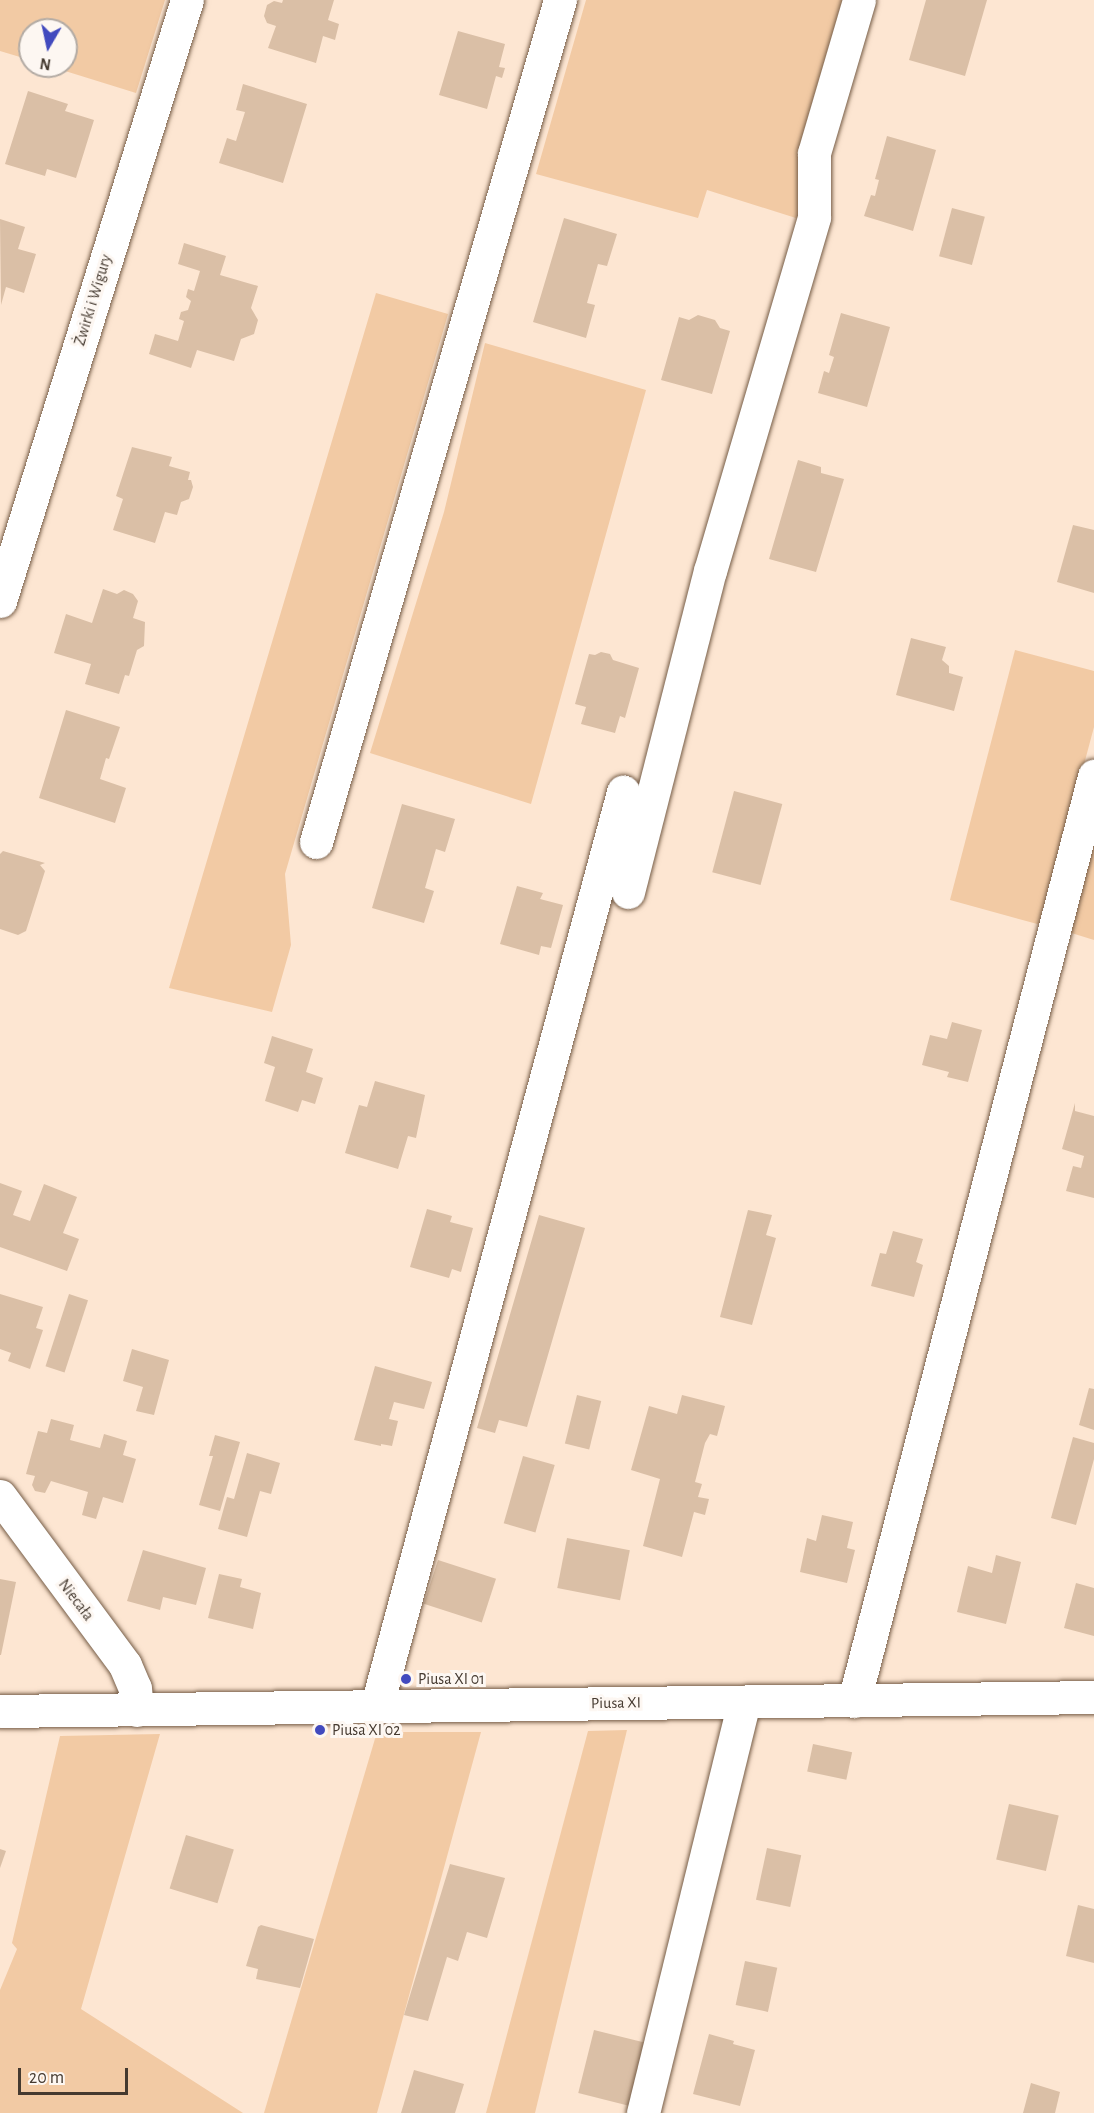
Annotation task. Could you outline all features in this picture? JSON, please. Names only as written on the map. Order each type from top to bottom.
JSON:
[{"type":"street","name":"Żwirki i Wigury","points":[[0,601],[187,0]]},
{"type":"street","points":[[316,842],[560,0]]},
{"type":"street","points":[[628,892],[710,572],[814,217],[814,153],[858,0]]},
{"type":"street","points":[[854,1701],[1094,776]]},
{"type":"street","points":[[377,1705],[623,792]]},
{"type":"street","name":"Niecała","points":[[0,1497],[125,1665],[135,1688],[137,1710]]},
{"type":"street","name":"Piusa XI","points":[[0,1711],[1094,1697]]},
{"type":"street","points":[[643,2113],[744,1702]]},
{"type":"shaded area","points":[[0,0],[165,0],[136,93],[78,75],[78,18],[18,18],[18,56],[0,51]]},
{"type":"shaded area","points":[[586,0],[847,0],[799,219],[707,190],[698,218],[536,174]]},
{"type":"shaded area","points":[[376,293],[448,314],[285,874],[291,945],[272,1012],[169,988]]},
{"type":"shaded area","points":[[485,343],[646,390],[531,804],[370,753],[444,512]]},
{"type":"shaded area","points":[[1015,650],[1094,671],[1094,727],[1041,925],[950,900]]},
{"type":"shaded area","points":[[1094,817],[1094,940],[1065,931]]},
{"type":"shaded area","points":[[627,1730],[535,2113],[486,2113],[588,1731]]},
{"type":"shaded area","points":[[377,1732],[481,1732],[377,2113],[264,2113]]},
{"type":"shaded area","points":[[160,1734],[81,2009],[243,2113],[0,2113],[0,1990],[17,1949],[12,1943],[60,1736]]},
{"type":"building","points":[[283,0],[334,0],[328,20],[339,24],[335,40],[323,36],[316,63],[268,48],[276,26],[267,23],[264,16],[267,5],[274,1],[282,3]]},
{"type":"building","points":[[926,0],[987,0],[965,76],[909,60]]},
{"type":"building","points":[[458,31],[505,44],[499,67],[505,68],[502,78],[496,76],[487,109],[439,95]]},
{"type":"building","points":[[243,84],[307,104],[283,183],[219,163],[227,138],[236,141],[245,112],[236,110]]},
{"type":"building","points":[[28,91],[68,104],[65,111],[94,120],[76,178],[47,169],[45,176],[5,164]]},
{"type":"building","points":[[887,136],[936,150],[913,231],[864,216],[871,195],[875,196],[879,180],[875,179]]},
{"type":"building","points":[[952,208],[985,217],[972,265],[939,256]]},
{"type":"building","points":[[564,218],[617,234],[607,266],[598,264],[587,303],[595,305],[586,338],[533,322]]},
{"type":"building","points":[[0,219],[25,227],[18,249],[36,254],[24,293],[6,287],[1,305]]},
{"type":"building","points":[[184,243],[226,256],[220,275],[258,286],[251,308],[258,320],[254,334],[241,339],[234,361],[197,350],[191,368],[149,354],[155,334],[178,341],[184,321],[179,319],[181,312],[188,310],[191,301],[186,297],[188,289],[194,291],[200,271],[178,264]]},
{"type":"building","points":[[841,313],[890,327],[867,407],[818,393],[824,371],[829,373],[834,357],[829,355]]},
{"type":"building","points":[[698,315],[715,320],[720,328],[730,331],[712,394],[661,380],[679,317],[689,320]]},
{"type":"building","points":[[132,447],[172,457],[169,466],[190,472],[188,480],[191,480],[193,487],[189,499],[181,502],[177,515],[165,512],[155,543],[113,530],[123,499],[116,496]]},
{"type":"building","points":[[798,460],[821,467],[821,473],[844,479],[816,572],[769,559]]},
{"type":"building","points":[[1073,525],[1094,530],[1094,593],[1057,582]]},
{"type":"building","points":[[103,589],[117,594],[124,590],[133,594],[138,601],[133,618],[145,622],[144,646],[137,650],[129,676],[125,675],[119,694],[85,684],[91,664],[54,653],[66,614],[92,623]]},
{"type":"building","points":[[911,638],[946,647],[942,660],[949,666],[949,673],[963,677],[954,711],[896,695]]},
{"type":"building","points":[[601,652],[610,654],[613,660],[639,668],[625,718],[620,716],[615,733],[581,724],[586,707],[575,704],[589,654],[595,655]]},
{"type":"building","points":[[66,710],[120,727],[109,759],[106,758],[100,779],[126,788],[115,823],[39,798]]},
{"type":"building","points":[[734,791],[782,804],[761,885],[712,872]]},
{"type":"building","points":[[402,804],[455,819],[445,852],[436,849],[425,888],[434,891],[424,923],[372,908]]},
{"type":"building","points":[[3,851],[45,863],[40,865],[45,871],[26,931],[18,935],[0,929],[0,854]]},
{"type":"building","points":[[517,886],[543,893],[540,899],[563,905],[551,948],[541,946],[539,955],[500,944]]},
{"type":"building","points":[[952,1022],[982,1030],[968,1082],[947,1077],[949,1072],[922,1065],[930,1035],[947,1039]]},
{"type":"building","points":[[272,1036],[313,1049],[306,1072],[323,1078],[315,1104],[302,1100],[298,1112],[265,1101],[275,1067],[264,1063]]},
{"type":"building","points":[[375,1081],[425,1095],[416,1138],[408,1136],[398,1169],[345,1153],[359,1105],[367,1107]]},
{"type":"building","points":[[1075,1103],[1075,1111],[1094,1116],[1094,1198],[1066,1191],[1073,1166],[1081,1168],[1084,1156],[1062,1149]]},
{"type":"building","points":[[0,1183],[22,1191],[13,1215],[30,1221],[44,1184],[77,1197],[63,1233],[79,1239],[67,1271],[0,1247]]},
{"type":"building","points":[[427,1209],[452,1216],[450,1222],[473,1228],[461,1272],[452,1269],[449,1278],[410,1267]]},
{"type":"building","points":[[748,1210],[772,1215],[766,1235],[776,1238],[752,1325],[720,1317]]},
{"type":"building","points":[[539,1215],[585,1228],[527,1427],[499,1420],[495,1433],[477,1428]]},
{"type":"building","points":[[893,1231],[923,1239],[916,1262],[923,1265],[914,1297],[871,1286],[880,1253],[886,1254]]},
{"type":"building","points":[[0,1294],[43,1307],[36,1328],[43,1330],[30,1369],[8,1361],[11,1353],[0,1349]]},
{"type":"building","points":[[69,1294],[88,1300],[65,1372],[46,1366]]},
{"type":"building","points":[[132,1349],[169,1360],[154,1415],[136,1411],[143,1387],[123,1381]]},
{"type":"building","points":[[375,1366],[432,1382],[424,1409],[394,1402],[389,1419],[398,1421],[392,1446],[354,1440]]},
{"type":"building","points":[[1089,1388],[1094,1389],[1094,1430],[1079,1425]]},
{"type":"building","points":[[577,1395],[601,1401],[589,1450],[565,1444]]},
{"type":"building","points":[[682,1395],[725,1406],[717,1436],[710,1434],[705,1443],[695,1482],[702,1484],[698,1497],[709,1499],[705,1515],[694,1512],[682,1557],[643,1546],[660,1479],[631,1470],[649,1406],[677,1414]]},
{"type":"building","points":[[51,1419],[74,1425],[70,1440],[100,1448],[104,1434],[127,1441],[123,1455],[136,1459],[123,1503],[103,1497],[96,1519],[82,1515],[88,1492],[51,1481],[45,1493],[35,1491],[32,1485],[35,1476],[26,1474],[38,1431],[47,1433]]},
{"type":"building","points":[[215,1435],[240,1442],[220,1511],[199,1505],[213,1456],[209,1456]]},
{"type":"building","points":[[1073,1437],[1094,1443],[1094,1459],[1076,1525],[1051,1518]]},
{"type":"building","points":[[247,1453],[280,1463],[271,1494],[260,1491],[247,1537],[218,1529],[227,1497],[234,1499]]},
{"type":"building","points":[[523,1456],[555,1465],[535,1532],[504,1523]]},
{"type":"building","points":[[822,1515],[853,1522],[847,1548],[855,1550],[847,1583],[800,1572],[807,1538],[816,1541]]},
{"type":"building","points":[[567,1538],[630,1550],[620,1600],[557,1588]]},
{"type":"building","points":[[143,1550],[206,1568],[196,1605],[163,1597],[160,1610],[127,1601]]},
{"type":"building","points":[[996,1555],[1021,1562],[1006,1624],[957,1612],[968,1566],[992,1573]]},
{"type":"building","points":[[438,1560],[496,1579],[482,1623],[424,1604]]},
{"type":"building","points":[[219,1574],[242,1579],[240,1587],[261,1593],[253,1629],[208,1618]]},
{"type":"building","points":[[0,1579],[16,1582],[1,1655],[0,1655]]},
{"type":"building","points":[[1076,1583],[1094,1588],[1094,1636],[1064,1628]]},
{"type":"building","points":[[813,1744],[852,1752],[846,1780],[807,1771]]},
{"type":"building","points":[[1009,1804],[1059,1815],[1046,1871],[996,1860]]},
{"type":"building","points":[[186,1835],[234,1850],[217,1903],[170,1889]]},
{"type":"building","points":[[767,1848],[801,1855],[790,1907],[756,1900]]},
{"type":"building","points":[[0,1849],[6,1851],[0,1868]]},
{"type":"building","points":[[450,1864],[505,1878],[487,1938],[467,1932],[458,1961],[447,1957],[428,2021],[404,2015]]},
{"type":"building","points":[[1078,1905],[1094,1909],[1094,1963],[1066,1956]]},
{"type":"building","points":[[261,1925],[314,1939],[300,1988],[256,1979],[258,1969],[246,1966],[258,1927]]},
{"type":"building","points":[[745,1961],[777,1968],[768,2012],[736,2005]]},
{"type":"building","points":[[594,2030],[645,2043],[630,2106],[578,2093]]},
{"type":"building","points":[[709,2034],[755,2050],[740,2106],[693,2094]]},
{"type":"building","points":[[414,2070],[464,2084],[455,2113],[401,2113]]},
{"type":"building","points":[[1031,2083],[1060,2092],[1055,2113],[1023,2113]]},
{"type":"place","name":"Piusa XI 01","points":[[406,1679]]},
{"type":"place","name":"Piusa XI 02","points":[[320,1730]]}]
